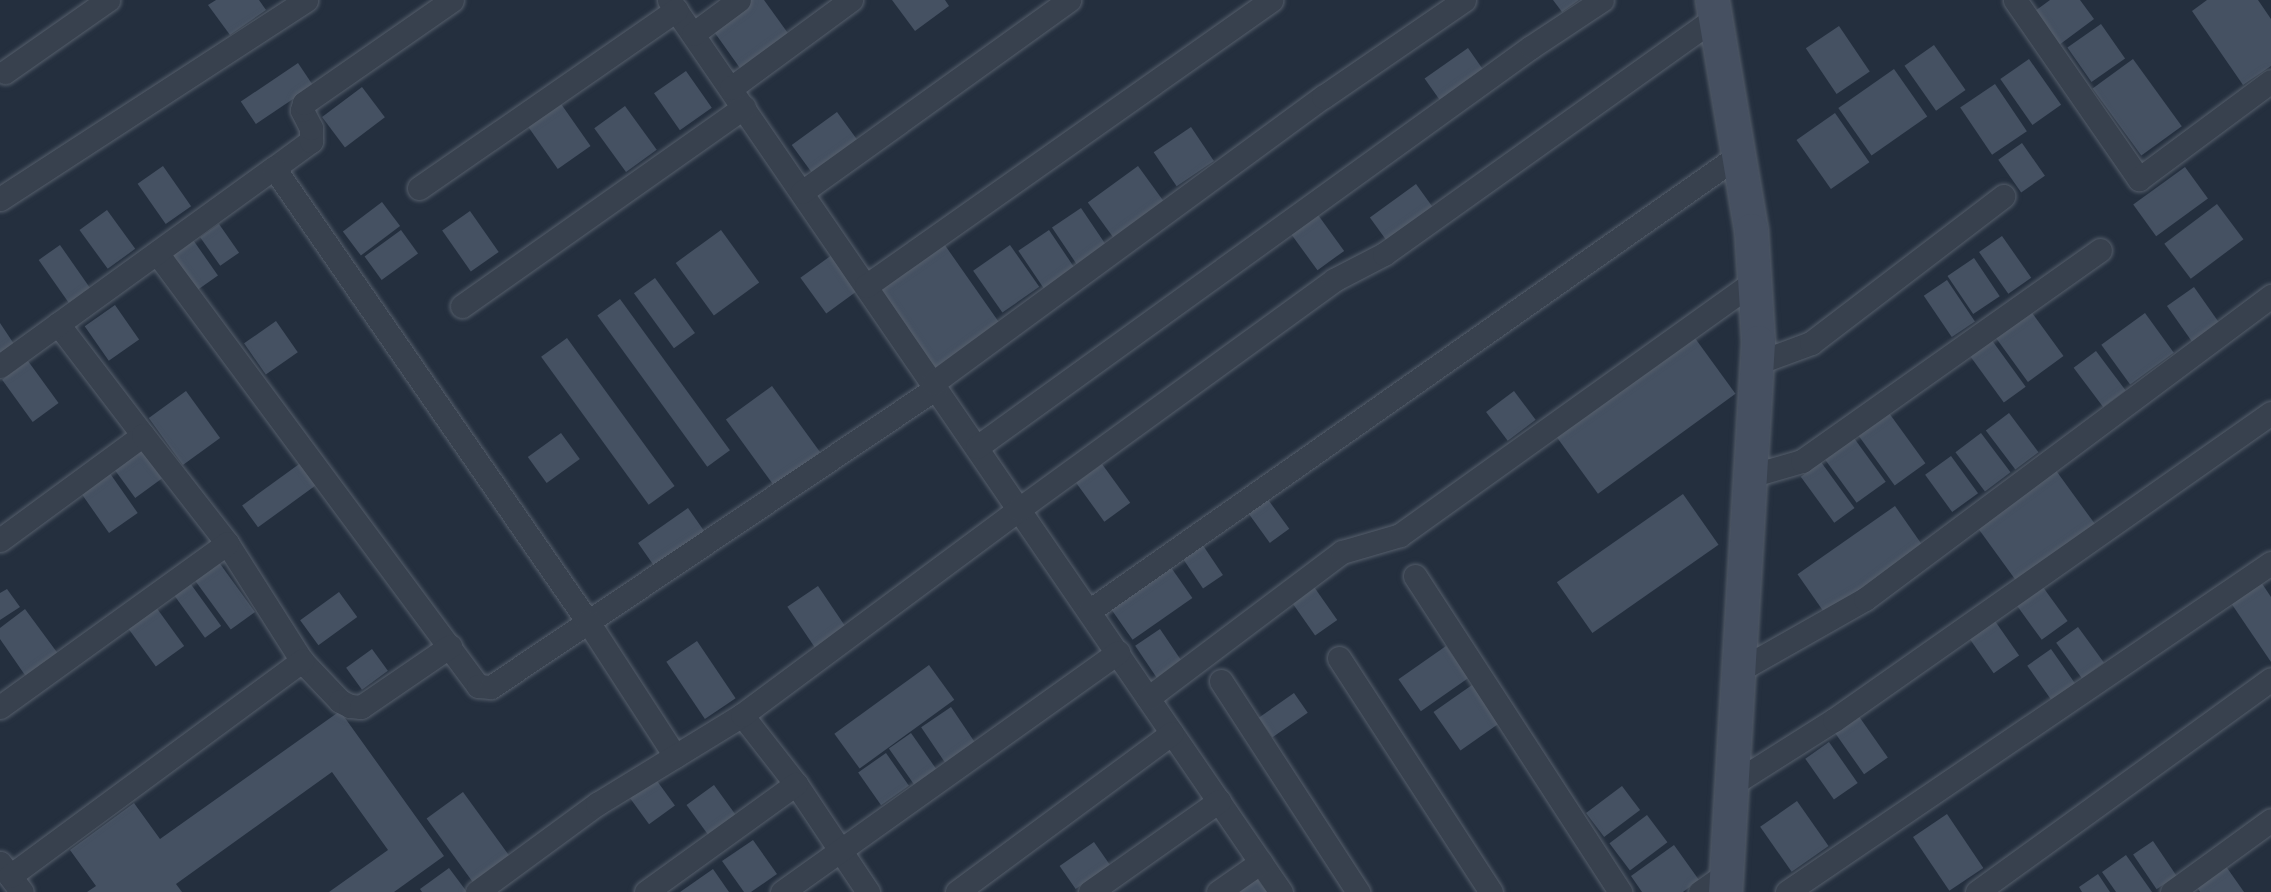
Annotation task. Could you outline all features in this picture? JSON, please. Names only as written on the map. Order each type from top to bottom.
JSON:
[{"type":"street","points":[[5,72],[108,0]]},
{"type":"street","points":[[0,199],[306,0]]},
{"type":"street","points":[[0,366],[311,141],[311,128],[302,110],[304,103],[452,0]]},
{"type":"street","points":[[693,34],[739,0]]},
{"type":"street","points":[[731,88],[850,0]]},
{"type":"street","points":[[802,192],[1069,0]]},
{"type":"street","points":[[866,286],[1271,0]]},
{"type":"street","points":[[157,253],[478,686],[491,687],[934,386],[1312,106],[1464,0]]},
{"type":"street","points":[[977,447],[1520,55],[1602,0]]},
{"type":"street","points":[[2015,0],[2139,179],[2271,81]]},
{"type":"street","points":[[419,188],[672,5],[1282,892]]},
{"type":"street","points":[[477,892],[597,804],[742,715],[1018,509],[1334,280],[1384,254],[1713,9],[1751,230],[1757,363],[1731,785],[1717,886]]},
{"type":"street","points":[[462,306],[744,107]]},
{"type":"street","points":[[1089,611],[1739,155]]},
{"type":"street","points":[[274,168],[587,622],[675,756]]},
{"type":"street","points":[[1757,363],[1811,343],[2003,197]]},
{"type":"street","points":[[1750,476],[1802,461],[2100,250]]},
{"type":"street","points":[[1148,698],[1342,552],[1400,535],[1755,281]]},
{"type":"street","points":[[1738,671],[1865,599],[2271,296]]},
{"type":"street","points":[[58,324],[227,543],[302,661],[340,701],[361,707],[450,646]]},
{"type":"street","points":[[1731,785],[1834,720],[2271,413]]},
{"type":"street","points":[[0,540],[143,435]]},
{"type":"street","points":[[0,707],[227,543]]},
{"type":"street","points":[[1787,892],[2267,574]]},
{"type":"street","points":[[1415,576],[1620,892]]},
{"type":"street","points":[[782,892],[1118,652]]},
{"type":"street","points":[[1339,657],[1491,892]]},
{"type":"street","points":[[10,877],[302,661]]},
{"type":"street","points":[[1977,892],[2271,679]]},
{"type":"street","points":[[1221,681],[1358,892]]},
{"type":"street","points":[[742,715],[796,784],[869,892]]},
{"type":"street","points":[[957,892],[1172,733]]},
{"type":"street","points":[[646,892],[796,784]]},
{"type":"street","points":[[1090,892],[1219,801]]},
{"type":"street","points":[[2172,892],[2271,820]]},
{"type":"street","points":[[1218,892],[1261,862]]},
{"type":"building","points":[[216,0],[259,0],[266,10],[230,35],[208,5]]},
{"type":"building","points":[[746,0],[764,0],[790,36],[742,71],[710,26]]},
{"type":"building","points":[[892,0],[945,0],[949,6],[915,31]]},
{"type":"building","points":[[1553,0],[1579,0],[1562,12]]},
{"type":"building","points":[[2050,0],[2080,0],[2094,19],[2059,45],[2035,11]]},
{"type":"building","points":[[2207,0],[2258,0],[2271,19],[2271,66],[2243,85],[2192,11]]},
{"type":"building","points":[[2101,24],[2125,58],[2092,82],[2067,48]]},
{"type":"building","points":[[1839,26],[1870,72],[1837,94],[1806,48]]},
{"type":"building","points":[[1934,45],[1966,90],[1936,111],[1905,66]]},
{"type":"building","points":[[1468,48],[1484,71],[1441,101],[1425,78]]},
{"type":"building","points":[[2029,59],[2061,105],[2032,125],[2000,79]]},
{"type":"building","points":[[2133,59],[2182,126],[2141,156],[2093,88]]},
{"type":"building","points":[[298,63],[313,85],[256,124],[241,102]]},
{"type":"building","points":[[1894,69],[1927,117],[1872,156],[1838,108]]},
{"type":"building","points":[[686,71],[712,108],[680,130],[654,93]]},
{"type":"building","points":[[1995,84],[2027,131],[1992,155],[1960,107]]},
{"type":"building","points":[[362,87],[385,117],[345,147],[322,117]]},
{"type":"building","points":[[559,101],[591,146],[558,169],[526,124]]},
{"type":"building","points":[[625,106],[657,150],[626,172],[594,128]]},
{"type":"building","points":[[837,112],[860,144],[815,176],[792,145]]},
{"type":"building","points":[[1835,113],[1869,162],[1831,189],[1796,140]]},
{"type":"building","points":[[1191,127],[1214,161],[1177,186],[1154,152]]},
{"type":"building","points":[[2022,143],[2045,176],[2021,192],[1998,160]]},
{"type":"building","points":[[163,166],[191,206],[166,224],[138,184]]},
{"type":"building","points":[[1138,166],[1163,201],[1113,237],[1088,202]]},
{"type":"building","points":[[2185,167],[2208,199],[2156,236],[2133,205]]},
{"type":"building","points":[[1416,184],[1435,210],[1389,243],[1370,218]]},
{"type":"building","points":[[382,202],[400,226],[361,255],[343,231]]},
{"type":"building","points":[[2217,204],[2243,239],[2191,279],[2164,244]]},
{"type":"building","points":[[1081,208],[1106,245],[1077,265],[1052,228]]},
{"type":"building","points":[[1313,208],[1344,251],[1317,270],[1286,227]]},
{"type":"building","points":[[107,210],[135,249],[108,269],[79,230]]},
{"type":"building","points":[[470,211],[499,252],[471,271],[442,231]]},
{"type":"building","points":[[219,224],[239,253],[220,266],[200,237]]},
{"type":"building","points":[[401,230],[418,253],[382,280],[365,256]]},
{"type":"building","points":[[721,230],[759,283],[714,316],[676,263]]},
{"type":"building","points":[[1049,230],[1075,268],[1044,289],[1018,251]]},
{"type":"building","points":[[2002,236],[2031,278],[2008,294],[1979,252]]},
{"type":"building","points":[[191,237],[218,276],[197,290],[170,252]]},
{"type":"building","points":[[942,241],[1001,325],[935,372],[876,287]]},
{"type":"building","points":[[60,245],[94,294],[73,309],[39,260]]},
{"type":"building","points":[[1010,245],[1039,287],[1002,313],[973,271]]},
{"type":"building","points":[[836,252],[862,288],[826,313],[800,278]]},
{"type":"building","points":[[1974,258],[2000,296],[1973,314],[1947,276]]},
{"type":"building","points":[[655,278],[695,333],[674,348],[634,293]]},
{"type":"building","points":[[1947,280],[1975,321],[1952,337],[1924,296]]},
{"type":"building","points":[[2194,287],[2220,324],[2193,343],[2167,306]]},
{"type":"building","points":[[620,299],[730,450],[707,467],[597,315]]},
{"type":"building","points":[[115,305],[139,339],[109,361],[85,326]]},
{"type":"building","points":[[2030,310],[2064,356],[2028,382],[1994,336]]},
{"type":"building","points":[[2145,313],[2174,353],[2130,384],[2101,345]]},
{"type":"building","points":[[276,321],[298,352],[266,374],[244,343]]},
{"type":"building","points":[[0,323],[14,344],[0,354]]},
{"type":"building","points":[[1692,334],[1735,394],[1598,494],[1554,434]]},
{"type":"building","points":[[567,338],[675,486],[649,505],[541,357]]},
{"type":"building","points":[[1991,339],[2026,387],[2004,403],[1969,355]]},
{"type":"building","points":[[2096,351],[2125,390],[2103,407],[2074,368]]},
{"type":"building","points":[[28,361],[59,403],[33,422],[2,380]]},
{"type":"building","points":[[772,386],[820,452],[774,486],[726,420]]},
{"type":"building","points":[[186,391],[220,438],[183,465],[149,418]]},
{"type":"building","points":[[1514,391],[1536,420],[1508,441],[1486,412]]},
{"type":"building","points":[[1889,413],[1925,463],[1895,485],[1858,435]]},
{"type":"building","points":[[2009,413],[2038,452],[2015,470],[1986,430]]},
{"type":"building","points":[[561,433],[580,459],[547,483],[528,457]]},
{"type":"building","points":[[1981,433],[2010,472],[1985,491],[1955,452]]},
{"type":"building","points":[[1854,438],[1886,482],[1857,503],[1825,459]]},
{"type":"building","points":[[139,447],[162,479],[135,498],[112,466]]},
{"type":"building","points":[[1951,456],[1978,493],[1952,512],[1925,475]]},
{"type":"building","points":[[302,462],[318,484],[258,527],[242,505]]},
{"type":"building","points":[[1821,462],[1855,508],[1834,523],[1801,477]]},
{"type":"building","points":[[1102,464],[1130,503],[1104,522],[1076,483]]},
{"type":"building","points":[[2052,465],[2095,525],[2017,582],[1974,522]]},
{"type":"building","points":[[109,472],[138,513],[109,533],[80,492]]},
{"type":"building","points":[[1264,494],[1289,529],[1270,543],[1245,508]]},
{"type":"building","points":[[1683,494],[1719,545],[1592,633],[1557,582]]},
{"type":"building","points":[[1895,506],[1923,546],[1826,614],[1798,574]]},
{"type":"building","points":[[688,508],[707,535],[657,570],[638,543]]},
{"type":"building","points":[[1200,541],[1223,575],[1203,588],[1180,554]]},
{"type":"building","points":[[218,561],[255,612],[231,630],[194,579]]},
{"type":"building","points":[[1170,566],[1192,598],[1133,640],[1110,608]]},
{"type":"building","points":[[2261,582],[2271,597],[2271,662],[2231,603]]},
{"type":"building","points":[[190,583],[221,626],[205,638],[174,595]]},
{"type":"building","points":[[2040,583],[2068,621],[2042,640],[2014,602]]},
{"type":"building","points":[[1312,584],[1337,620],[1315,636],[1290,599]]},
{"type":"building","points":[[818,586],[849,632],[818,652],[787,607]]},
{"type":"building","points":[[7,589],[20,607],[0,620],[0,593]]},
{"type":"building","points":[[339,592],[357,617],[318,645],[300,620]]},
{"type":"building","points":[[153,603],[184,646],[156,666],[125,624]]},
{"type":"building","points":[[25,609],[59,655],[27,678],[0,639],[0,628]]},
{"type":"building","points":[[1995,621],[2019,655],[1994,673],[1970,639]]},
{"type":"building","points":[[2078,627],[2104,663],[2082,678],[2056,643]]},
{"type":"building","points":[[1160,629],[1183,664],[1159,681],[1135,646]]},
{"type":"building","points":[[697,641],[736,698],[705,719],[666,662]]},
{"type":"building","points":[[1446,646],[1468,678],[1421,711],[1398,679]]},
{"type":"building","points":[[372,649],[388,671],[362,690],[346,668]]},
{"type":"building","points":[[2051,649],[2075,683],[2051,700],[2027,666]]},
{"type":"building","points":[[929,665],[954,700],[860,769],[834,734]]},
{"type":"building","points":[[1472,685],[1499,724],[1460,750],[1433,712]]},
{"type":"building","points":[[1294,693],[1308,713],[1273,737],[1259,718]]},
{"type":"building","points":[[951,707],[976,744],[946,764],[921,727]]},
{"type":"building","points":[[340,711],[444,856],[394,892],[329,892],[388,850],[332,772],[176,884],[182,892],[87,892],[96,886],[70,850],[134,803],[160,839]]},
{"type":"building","points":[[1858,715],[1888,758],[1864,774],[1834,732]]},
{"type":"building","points":[[911,733],[938,772],[916,787],[889,748]]},
{"type":"building","points":[[1829,742],[1858,783],[1834,800],[1805,759]]},
{"type":"building","points":[[886,753],[909,786],[881,805],[858,773]]},
{"type":"building","points":[[652,774],[675,806],[649,824],[626,793]]},
{"type":"building","points":[[714,785],[739,819],[711,839],[686,805]]},
{"type":"building","points":[[1622,786],[1640,810],[1604,837],[1586,813]]},
{"type":"building","points":[[463,792],[512,860],[476,886],[427,818]]},
{"type":"building","points":[[1797,801],[1829,846],[1792,872],[1760,827]]},
{"type":"building","points":[[1947,814],[1983,868],[1949,891],[1913,837]]},
{"type":"building","points":[[1647,815],[1667,842],[1630,870],[1609,843]]},
{"type":"building","points":[[753,840],[777,874],[751,892],[744,892],[722,861]]},
{"type":"building","points":[[2153,841],[2176,876],[2157,889],[2133,854]]},
{"type":"building","points":[[1094,842],[1110,865],[1076,889],[1060,866]]},
{"type":"building","points":[[1674,845],[1699,880],[1683,892],[1642,892],[1631,876]]},
{"type":"building","points":[[2126,855],[2152,892],[2116,892],[2102,872]]},
{"type":"building","points":[[2225,865],[2244,892],[2200,892],[2196,885]]},
{"type":"building","points":[[449,868],[467,892],[422,892],[420,889]]},
{"type":"building","points":[[713,869],[729,892],[680,892]]},
{"type":"building","points":[[2098,874],[2110,892],[2082,892],[2079,887]]},
{"type":"building","points":[[1255,876],[1267,892],[1232,892]]}]
